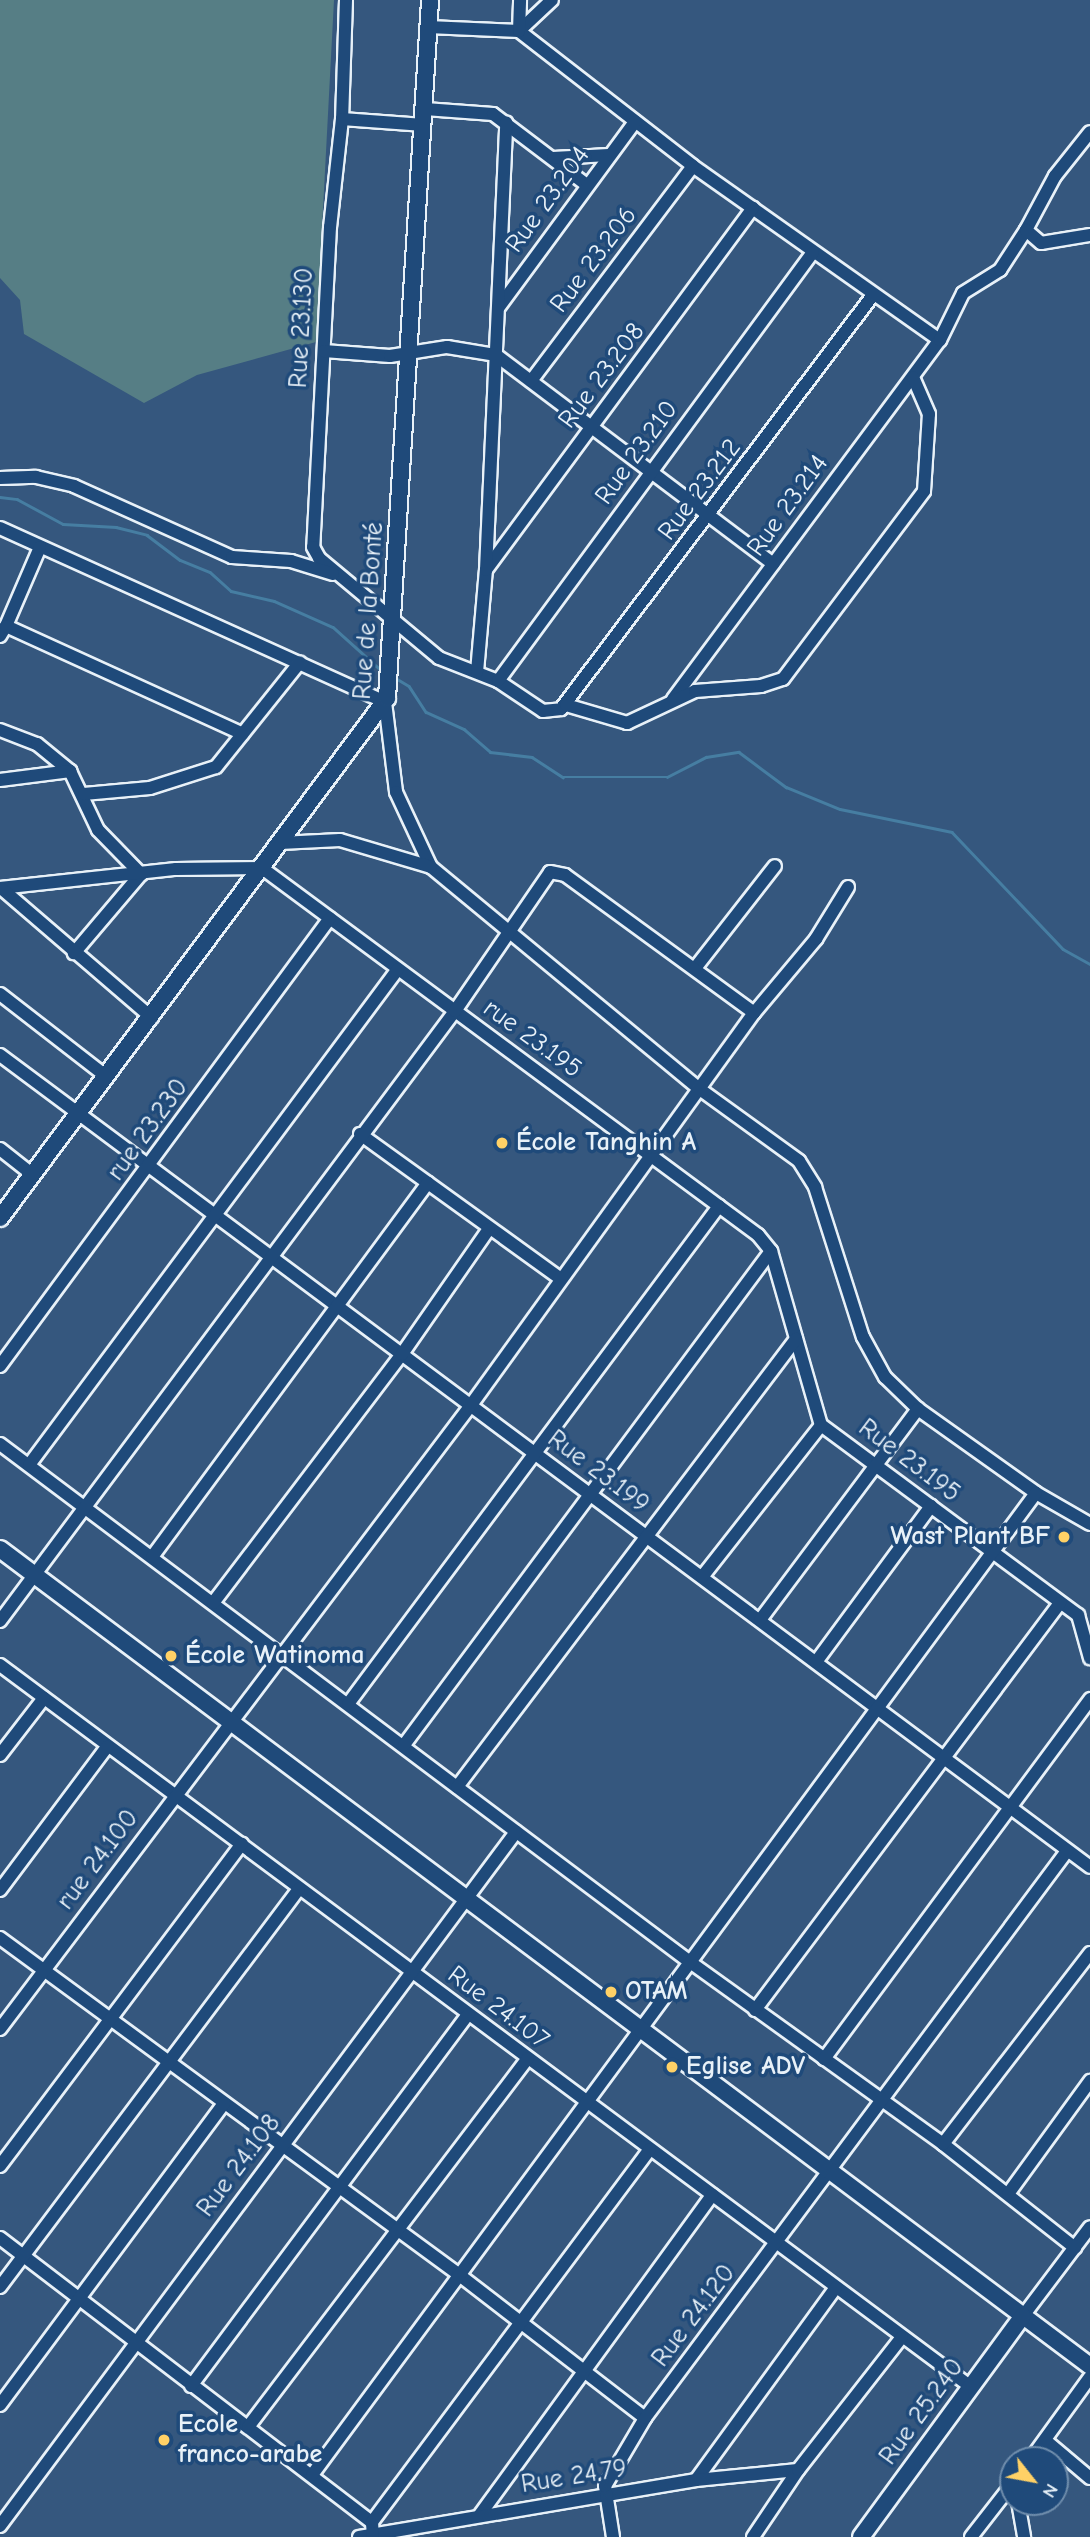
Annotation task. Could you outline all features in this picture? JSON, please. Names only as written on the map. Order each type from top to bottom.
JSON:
[{"type":"street","name":"Rue 23.130","points":[[346,0],[342,119],[312,539],[314,552],[439,658],[498,681],[543,710],[563,707],[627,723],[673,699],[702,689],[761,686],[783,679],[882,551],[927,482],[929,414],[913,377]]},
{"type":"street","name":"Rue de la Bonté","points":[[430,0],[395,623],[387,698],[396,792],[430,867],[508,935],[809,1173],[872,1359],[918,1409],[1036,1493],[1090,1524]]},
{"type":"street","points":[[519,31],[520,0]]},
{"type":"street","points":[[519,31],[552,0]]},
{"type":"street","points":[[428,27],[519,31],[693,166],[940,340]]},
{"type":"street","points":[[342,119],[493,114],[587,185]]},
{"type":"street","points":[[477,673],[486,570],[506,122]]},
{"type":"street","name":"Rue 23.204","points":[[499,307],[635,122]]},
{"type":"street","name":"Rue 23.214","points":[[673,699],[940,340],[958,300],[1000,270],[1026,230],[1055,176],[1090,132]]},
{"type":"street","points":[[553,158],[609,155]]},
{"type":"street","name":"Rue 23.206","points":[[531,381],[693,166]]},
{"type":"street","name":"Rue 23.208","points":[[486,570],[753,208]]},
{"type":"street","points":[[1026,230],[1041,243],[1090,235]]},
{"type":"street","name":"Rue 23.210","points":[[498,681],[813,252]]},
{"type":"street","name":"Rue 23.212","points":[[563,707],[873,295]]},
{"type":"street","points":[[324,351],[409,353],[447,347],[496,355],[593,425],[774,564]]},
{"type":"street","points":[[0,478],[36,477],[74,486],[232,557],[291,561],[340,576]]},
{"type":"street","points":[[0,528],[387,698],[152,1018],[0,1218]]},
{"type":"street","points":[[40,547],[3,631],[243,734]]},
{"type":"street","points":[[84,794],[150,788],[209,770],[222,762],[300,662]]},
{"type":"street","points":[[0,730],[37,744],[70,771],[84,794],[98,830],[141,874]]},
{"type":"street","points":[[0,780],[70,771]]},
{"type":"street","points":[[280,843],[340,840],[430,867]]},
{"type":"street","points":[[696,967],[775,866]]},
{"type":"street","points":[[1,888],[141,874],[262,868]]},
{"type":"street","name":"rue 23.195","points":[[262,868],[758,1235],[771,1251]]},
{"type":"street","points":[[0,1621],[86,1510],[360,1134],[455,1011],[545,876],[556,870],[696,967],[754,1013]]},
{"type":"street","points":[[74,953],[141,874]]},
{"type":"street","name":"rue 24.100","points":[[1,2027],[230,1718],[471,1405],[754,1013],[810,946],[848,887]]},
{"type":"street","points":[[1,888],[152,1018]]},
{"type":"street","name":"rue 23.230","points":[[0,1366],[149,1168],[330,918]]},
{"type":"street","points":[[29,1465],[398,969]]},
{"type":"street","points":[[0,994],[107,1077]]},
{"type":"street","name":"Rue 23.199","points":[[0,1055],[78,1116],[215,1214],[1090,1867]]},
{"type":"street","points":[[360,1134],[561,1279]]},
{"type":"street","points":[[0,1149],[33,1175]]},
{"type":"street","points":[[152,1557],[428,1183]]},
{"type":"street","points":[[348,1704],[719,1206]]},
{"type":"street","points":[[212,1603],[402,1354],[489,1229]]},
{"type":"street","points":[[404,1745],[592,1496],[771,1251]]},
{"type":"street","name":"Rue 23.195","points":[[771,1251],[821,1425],[1080,1619],[1090,1658]]},
{"type":"street","points":[[457,1787],[796,1339]]},
{"type":"street","points":[[760,1620],[918,1409]]},
{"type":"street","points":[[702,1577],[821,1425]]},
{"type":"street","points":[[0,1444],[690,1962],[885,2100],[1075,2248]]},
{"type":"street","points":[[312,2475],[1036,1493]]},
{"type":"street","points":[[816,1662],[931,1506]]},
{"type":"street","points":[[0,1549],[230,1718],[640,2031],[1090,2367]]},
{"type":"street","points":[[755,2010],[1060,1603]]},
{"type":"street","name":"Rue 24.107","points":[[0,1665],[971,2387]]},
{"type":"street","points":[[0,1755],[44,1698]]},
{"type":"street","points":[[824,2059],[1008,1804],[1090,1699]]},
{"type":"street","points":[[0,1890],[107,1747]]},
{"type":"street","name":"Rue 24.108","points":[[0,2526],[516,1832]]},
{"type":"street","points":[[0,2166],[242,1844]]},
{"type":"street","name":"Rue 24.120","points":[[604,2495],[607,2479],[645,2418],[885,2100],[1067,1851]]},
{"type":"street","points":[[0,2287],[299,1889]]},
{"type":"street","points":[[0,1938],[458,2274],[645,2418]]},
{"type":"street","points":[[943,2144],[1090,1953]]},
{"type":"street","points":[[191,2386],[468,2014]]},
{"type":"street","points":[[248,2427],[528,2058]]},
{"type":"street","points":[[1008,2194],[1090,2081]]},
{"type":"street","points":[[0,2405],[224,2103]]},
{"type":"street","points":[[0,2238],[191,2386],[312,2475],[372,2531],[650,2149]]},
{"type":"street","points":[[479,2516],[586,2372],[712,2194]]},
{"type":"street","points":[[1023,2316],[1090,2227]]},
{"type":"street","points":[[696,2480],[836,2287]]},
{"type":"street","name":"Rue 25.240","points":[[860,2537],[1023,2316]]},
{"type":"street","points":[[753,2537],[798,2470],[902,2337]]},
{"type":"street","points":[[1040,2446],[1090,2377]]},
{"type":"street","points":[[1045,2440],[1090,2478]]},
{"type":"street","name":"Rue 24.79","points":[[359,2537],[372,2531],[696,2480],[798,2470]]},
{"type":"street","points":[[604,2495],[613,2537]]},
{"type":"street","points":[[971,2537],[999,2501]]},
{"type":"street","points":[[1020,2516],[1024,2537]]},
{"type":"green space","points":[[0,0],[334,0],[316,342],[197,375],[144,403],[24,334],[20,300],[0,278]]},
{"type":"waterway","points":[[0,497],[17,499],[63,524],[116,527],[147,535],[180,560],[210,572],[231,591],[274,601],[333,627],[382,671]]},
{"type":"waterway","points":[[394,677],[409,686],[426,712],[464,729],[490,752],[532,757],[563,777],[667,777],[706,757],[739,752],[786,787],[840,809],[952,832],[1063,949],[1090,964]]},
{"type":"place","name":"École Tanghin A","points":[[502,1143]]},
{"type":"place","name":"Wast Plant BF","points":[[1064,1537]]},
{"type":"place","name":"École Watinoma","points":[[171,1656]]},
{"type":"place","name":"OTAM","points":[[611,1992]]},
{"type":"place","name":"Eglise ADV","points":[[672,2067]]},
{"type":"place","name":"Ecole franco-arabe","points":[[164,2440]]}]
